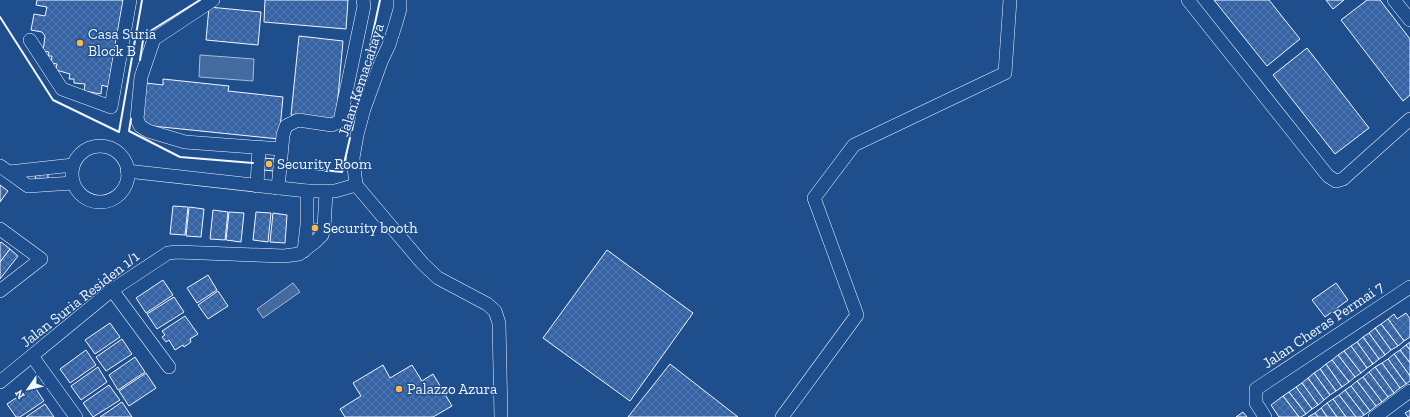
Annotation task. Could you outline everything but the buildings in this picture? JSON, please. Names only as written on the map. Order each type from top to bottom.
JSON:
[{"type":"street","points":[[30,40],[62,89],[111,107],[130,0]]},
{"type":"street","points":[[213,0],[154,39],[141,77],[137,119],[140,126],[148,131],[185,142],[281,149]]},
{"type":"street","points":[[278,188],[282,135],[286,126],[298,120],[332,125],[340,121],[364,6],[363,0]]},
{"type":"street","name":"Jalan Kemacahaya","points":[[356,185],[353,158],[357,135],[364,109],[394,31],[400,9],[400,0]]},
{"type":"street","points":[[782,417],[857,315],[814,198],[854,146],[1005,73],[1010,0]]},
{"type":"street","points":[[1188,0],[1328,176],[1336,181],[1343,179],[1410,119]]},
{"type":"street","points":[[1394,0],[1410,20]]},
{"type":"street","points":[[102,146],[119,154],[127,171],[127,180],[124,188],[118,195],[102,202],[93,201],[85,197],[78,191],[73,183],[73,165],[77,157],[84,150],[93,147],[102,146]]},
{"type":"street","points":[[257,186],[259,147]]},
{"type":"street","points":[[4,169],[73,165]]},
{"type":"street","points":[[4,169],[28,186],[73,183]]},
{"type":"street","points":[[127,171],[307,191],[335,191],[356,185],[423,264],[438,278],[486,304],[495,311],[499,323],[501,417]]},
{"type":"street","points":[[304,251],[307,225],[307,191]]},
{"type":"street","name":"Jalan Suria Residen 1/1","points":[[0,382],[112,290],[168,253],[177,252],[284,256],[299,254],[322,235],[324,228],[326,192]]},
{"type":"street","points":[[0,229],[41,259],[0,291]]},
{"type":"street","name":"Jalan Cheras Permai 7","points":[[1265,417],[1256,404],[1256,389],[1409,288]]},
{"type":"street","points":[[112,290],[169,367]]},
{"type":"street","points":[[32,356],[76,417]]},
{"type":"street","points":[[1375,417],[1410,391]]},
{"type":"water","points":[[200,55],[254,59],[253,81],[199,77]]},
{"type":"water","points":[[293,283],[300,292],[263,318],[257,309]]},
{"type":"wall","points":[[0,17],[53,100],[119,132],[142,0]]},
{"type":"wall","points":[[140,60],[143,40],[152,30],[200,0]]},
{"type":"wall","points":[[352,130],[380,0]]},
{"type":"wall","points":[[131,119],[129,131],[180,157],[253,163]]},
{"type":"wall","points":[[285,166],[342,172],[350,138]]},
{"type":"place","name":"Casa Suria Block B","points":[[80,43]]},
{"type":"place","name":"Security Room","points":[[269,164]]},
{"type":"place","name":"Security booth","points":[[315,228]]},
{"type":"place","name":"Palazzo Azura","points":[[399,389]]}]
